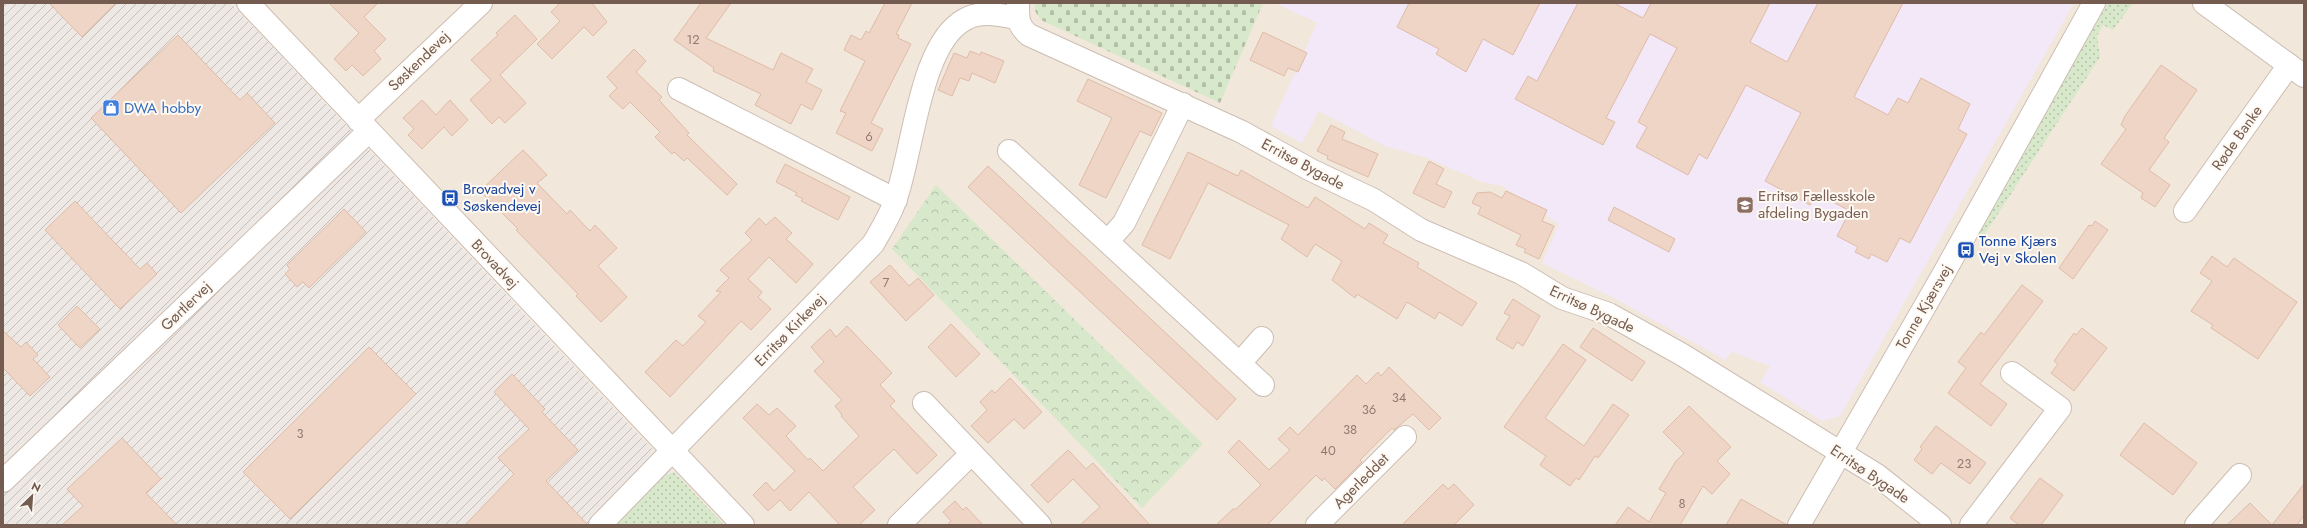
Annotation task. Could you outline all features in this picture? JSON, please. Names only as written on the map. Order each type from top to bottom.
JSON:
[{"type":"street","name":"Brovadvej","points":[[248,3],[743,525]]},
{"type":"street","name":"Søskendevej","points":[[364,125],[481,3]]},
{"type":"street","name":"Tonne Kjærsvej","points":[[1799,525],[2094,3]]},
{"type":"street","name":"Røde Banke","points":[[2185,211],[2296,70],[2204,3]]},
{"type":"street","name":"Erritsø Bygade","points":[[1018,11],[1021,28],[1029,35],[1242,132],[1311,170],[1374,200],[1421,230],[1521,273],[1562,298],[1609,314],[1681,354],[1876,475],[1940,525]]},
{"type":"street","name":"Erritsø Kirkevej","points":[[600,525],[873,244],[896,200],[932,60],[939,47],[963,20],[975,15],[1018,11]]},
{"type":"street","points":[[680,89],[896,200]]},
{"type":"street","points":[[1108,241],[1124,223],[1183,104]]},
{"type":"street","name":"Gørtlervej","points":[[3,481],[364,125]]},
{"type":"street","points":[[1009,151],[1263,385]]},
{"type":"street","points":[[1240,363],[1262,338]]},
{"type":"street","points":[[1971,525],[2060,408],[2012,373]]},
{"type":"street","points":[[924,403],[1040,525]]},
{"type":"street","name":"Agerleddet","points":[[1318,525],[1405,437]]},
{"type":"street","points":[[898,525],[971,454]]},
{"type":"street","points":[[2196,525],[2240,475]]},
{"type":"shaded area","points":[[3,3],[231,3],[724,525],[3,525]]},
{"type":"shaded area","points":[[232,3],[2304,3],[2304,525],[724,525]]},
{"type":"shaded area","name":"Erritsø Fællesskole afdeling Bygaden","points":[[1275,3],[2074,3],[1840,416],[1822,421],[1760,382],[1770,366],[1732,352],[1725,360],[1616,299],[1542,263],[1559,224],[1502,186],[1482,182],[1425,157],[1387,147],[1319,111],[1302,143],[1271,126],[1317,23]]},
{"type":"green space","points":[[1035,3],[1263,3],[1220,103],[1041,20],[1035,11]]},
{"type":"green space","points":[[2108,3],[2133,3],[2113,30],[2103,25],[2097,36],[2100,57],[1983,237],[1977,234]]},
{"type":"green space","points":[[936,185],[1203,444],[1142,508],[892,249]]},
{"type":"green space","points":[[674,472],[724,525],[615,525],[661,477]]},
{"type":"building","points":[[49,3],[116,3],[82,37]]},
{"type":"building","points":[[329,3],[378,3],[364,17],[386,39],[374,51],[381,59],[363,76],[352,65],[346,71],[334,59],[359,33]]},
{"type":"building","points":[[560,3],[592,3],[607,22],[593,36],[584,27],[552,59],[537,44],[560,21],[551,12]]},
{"type":"building","points":[[701,3],[731,3],[706,38],[773,70],[781,53],[813,69],[806,82],[822,90],[812,110],[801,104],[791,124],[755,105],[761,94],[713,71],[714,68],[674,40]]},
{"type":"building","points":[[885,3],[912,3],[896,34],[899,35],[898,38],[911,44],[871,123],[883,129],[872,151],[836,133],[846,113],[840,111],[865,61],[844,50],[851,35],[861,40],[866,31],[869,33]]},
{"type":"building","points":[[1409,3],[1540,3],[1513,55],[1483,39],[1466,72],[1436,54],[1439,49],[1397,27]]},
{"type":"building","name":"Erritsø Fællesskole afdeling Bygaden","points":[[1578,3],[1614,3],[1643,18],[1651,3],[1770,3],[1750,42],[1787,62],[1818,3],[1903,3],[1854,97],[1888,115],[1898,98],[1908,103],[1921,78],[1970,104],[1958,129],[1967,134],[1910,243],[1900,238],[1887,262],[1871,254],[1869,259],[1855,252],[1858,247],[1837,236],[1850,211],[1816,193],[1810,205],[1765,181],[1801,113],[1746,85],[1707,159],[1699,154],[1688,175],[1636,147],[1647,127],[1638,122],[1677,48],[1650,34],[1606,118],[1615,122],[1603,145],[1515,99],[1528,76],[1537,81]]},
{"type":"building","points":[[515,15],[537,39],[500,75],[526,103],[505,123],[499,117],[492,124],[470,100],[491,80],[471,60],[498,35],[496,33]]},
{"type":"building","points":[[1263,32],[1307,53],[1298,72],[1288,68],[1284,76],[1250,60]]},
{"type":"building","points":[[178,35],[240,100],[247,93],[275,123],[181,213],[91,118]]},
{"type":"building","points":[[634,49],[646,61],[636,72],[662,97],[659,100],[689,133],[687,135],[737,184],[727,195],[687,158],[684,161],[674,152],[672,154],[655,137],[660,132],[630,102],[623,109],[609,96],[617,88],[607,77]]},
{"type":"building","points":[[970,51],[980,55],[981,52],[1004,61],[995,83],[972,73],[969,81],[960,78],[952,96],[938,90],[954,53],[967,58]]},
{"type":"building","points":[[2161,65],[2197,90],[2164,138],[2169,142],[2149,170],[2170,185],[2155,207],[2141,198],[2143,193],[2101,164],[2126,129],[2121,125],[2125,116]]},
{"type":"building","points":[[1088,79],[1162,113],[1151,136],[1140,131],[1106,198],[1079,185],[1112,118],[1077,101]]},
{"type":"building","points":[[422,100],[436,115],[450,100],[468,120],[452,136],[444,127],[422,149],[408,135],[414,129],[403,118]]},
{"type":"building","points":[[1331,125],[1345,132],[1342,139],[1378,154],[1368,177],[1327,159],[1328,156],[1317,151]]},
{"type":"building","points":[[523,150],[547,175],[537,183],[567,214],[570,210],[590,231],[595,225],[617,248],[598,266],[627,297],[601,322],[576,296],[578,294],[516,230],[518,229],[480,191]]},
{"type":"building","points":[[1188,152],[1238,176],[1241,170],[1308,208],[1315,197],[1365,229],[1369,223],[1388,235],[1383,243],[1419,263],[1417,267],[1477,303],[1462,326],[1439,312],[1435,319],[1407,302],[1397,319],[1357,294],[1355,298],[1332,280],[1342,261],[1315,244],[1307,257],[1281,239],[1289,225],[1208,183],[1170,259],[1142,245]]},
{"type":"building","points":[[1429,161],[1444,169],[1436,184],[1452,192],[1444,208],[1413,193]]},
{"type":"building","points":[[785,164],[850,197],[838,220],[801,201],[803,199],[795,195],[797,193],[776,182]]},
{"type":"building","points":[[988,166],[1236,399],[1217,420],[968,187]]},
{"type":"building","points":[[1506,191],[1547,210],[1542,221],[1554,226],[1539,259],[1524,252],[1526,249],[1516,245],[1521,235],[1478,214],[1481,207],[1472,203],[1477,193],[1490,192],[1502,198]]},
{"type":"building","points":[[75,201],[140,269],[147,263],[157,274],[120,309],[45,230]]},
{"type":"building","points":[[1614,207],[1675,239],[1669,252],[1608,220]]},
{"type":"building","points":[[344,209],[366,232],[309,288],[303,282],[297,287],[285,274],[290,269],[287,265]]},
{"type":"building","points":[[775,217],[792,233],[786,239],[813,264],[796,283],[769,257],[748,279],[762,292],[758,297],[771,309],[751,330],[741,321],[670,397],[645,372],[676,340],[683,346],[706,322],[698,316],[721,292],[716,291],[729,278],[720,270],[752,240],[745,233],[759,218],[766,225]]},
{"type":"building","points":[[2095,221],[2108,230],[2073,279],[2059,268],[2089,225],[2092,226]]},
{"type":"building","points":[[2212,256],[2227,267],[2234,258],[2297,302],[2258,359],[2211,328],[2213,325],[2191,311],[2212,281],[2200,273]]},
{"type":"building","points":[[890,265],[909,286],[918,278],[934,295],[906,321],[870,282]]},
{"type":"building","points":[[2022,285],[2043,301],[1980,384],[2007,404],[1991,426],[1948,393],[1966,368],[1958,362],[1981,332],[1984,335]]},
{"type":"building","points":[[1513,299],[1540,316],[1523,346],[1517,342],[1513,349],[1496,339],[1510,316],[1504,313]]},
{"type":"building","points":[[77,306],[100,329],[80,348],[58,325]]},
{"type":"building","points":[[951,324],[980,354],[956,377],[928,347]]},
{"type":"building","points":[[847,326],[892,373],[880,385],[895,401],[890,406],[937,455],[917,474],[894,449],[853,487],[875,510],[859,525],[840,525],[809,492],[790,511],[780,500],[768,511],[753,495],[766,482],[774,491],[795,471],[743,418],[757,404],[769,415],[777,408],[796,426],[786,436],[808,460],[810,458],[823,471],[859,436],[841,416],[842,415],[835,406],[842,400],[814,371],[824,362],[811,347],[830,329],[836,337]]},
{"type":"building","points":[[1593,328],[1645,362],[1632,381],[1580,347]]},
{"type":"building","points":[[2082,328],[2107,348],[2074,391],[2051,373],[2058,364],[2054,361],[2074,333],[2076,335]]},
{"type":"building","points":[[3,331],[21,347],[26,342],[38,355],[33,359],[50,377],[30,396],[3,368]]},
{"type":"building","points":[[1563,344],[1586,360],[1545,418],[1584,446],[1613,404],[1629,415],[1598,458],[1595,456],[1579,480],[1576,478],[1570,486],[1540,465],[1546,456],[1504,427]]},
{"type":"building","points":[[369,347],[416,394],[290,519],[243,472]]},
{"type":"building","points":[[1389,367],[1441,418],[1429,430],[1413,414],[1394,430],[1392,428],[1360,460],[1362,462],[1335,489],[1324,478],[1322,481],[1316,475],[1267,525],[1216,525],[1233,509],[1236,509],[1261,485],[1228,452],[1239,440],[1269,470],[1290,450],[1278,439],[1290,427],[1298,435],[1357,375],[1366,384],[1378,372],[1381,376]]},
{"type":"building","points":[[512,374],[545,409],[542,412],[578,450],[546,481],[588,525],[465,525],[514,474],[498,458],[529,429],[494,392]]},
{"type":"building","points":[[1010,378],[1042,412],[1024,429],[1014,419],[988,443],[971,426],[987,410],[980,402],[992,390],[995,393]]},
{"type":"building","points":[[1689,406],[1731,447],[1717,461],[1730,474],[1712,494],[1703,486],[1680,525],[1615,525],[1628,507],[1649,522],[1666,493],[1659,489],[1676,461],[1684,453],[1663,432]]},
{"type":"building","points":[[2144,423],[2197,463],[2173,495],[2120,455]]},
{"type":"building","points":[[1936,426],[1986,463],[1970,484],[1941,463],[1932,474],[1914,460],[1922,449],[1920,447]]},
{"type":"building","points":[[122,438],[161,479],[146,493],[177,525],[62,525],[83,506],[67,489]]},
{"type":"building","points":[[1068,450],[1086,469],[1093,463],[1150,525],[1080,525],[1100,507],[1073,479],[1048,503],[1031,485]]},
{"type":"building","points":[[2040,478],[2063,495],[2041,525],[2019,525],[2010,518]]},
{"type":"building","points":[[1443,484],[1448,489],[1454,484],[1474,505],[1454,525],[1402,525]]},
{"type":"building","points":[[2304,484],[2304,515],[2297,525],[2272,525]]},
{"type":"building","points":[[1741,499],[1787,525],[1726,525]]},
{"type":"building","points":[[955,501],[963,510],[966,507],[983,525],[947,525],[951,521],[943,512]]},
{"type":"building","points":[[2250,503],[2272,525],[2227,525]]},
{"type":"place","name":"DWA hobby","points":[[111,108]]},
{"type":"place","name":"Brovadvej v Søskendevej","points":[[450,198]]},
{"type":"place","name":"Erritsø Fællesskole afdeling Bygaden","points":[[1745,205]]},
{"type":"place","name":"Tonne Kjærs Vej v Skolen","points":[[1966,250]]}]
